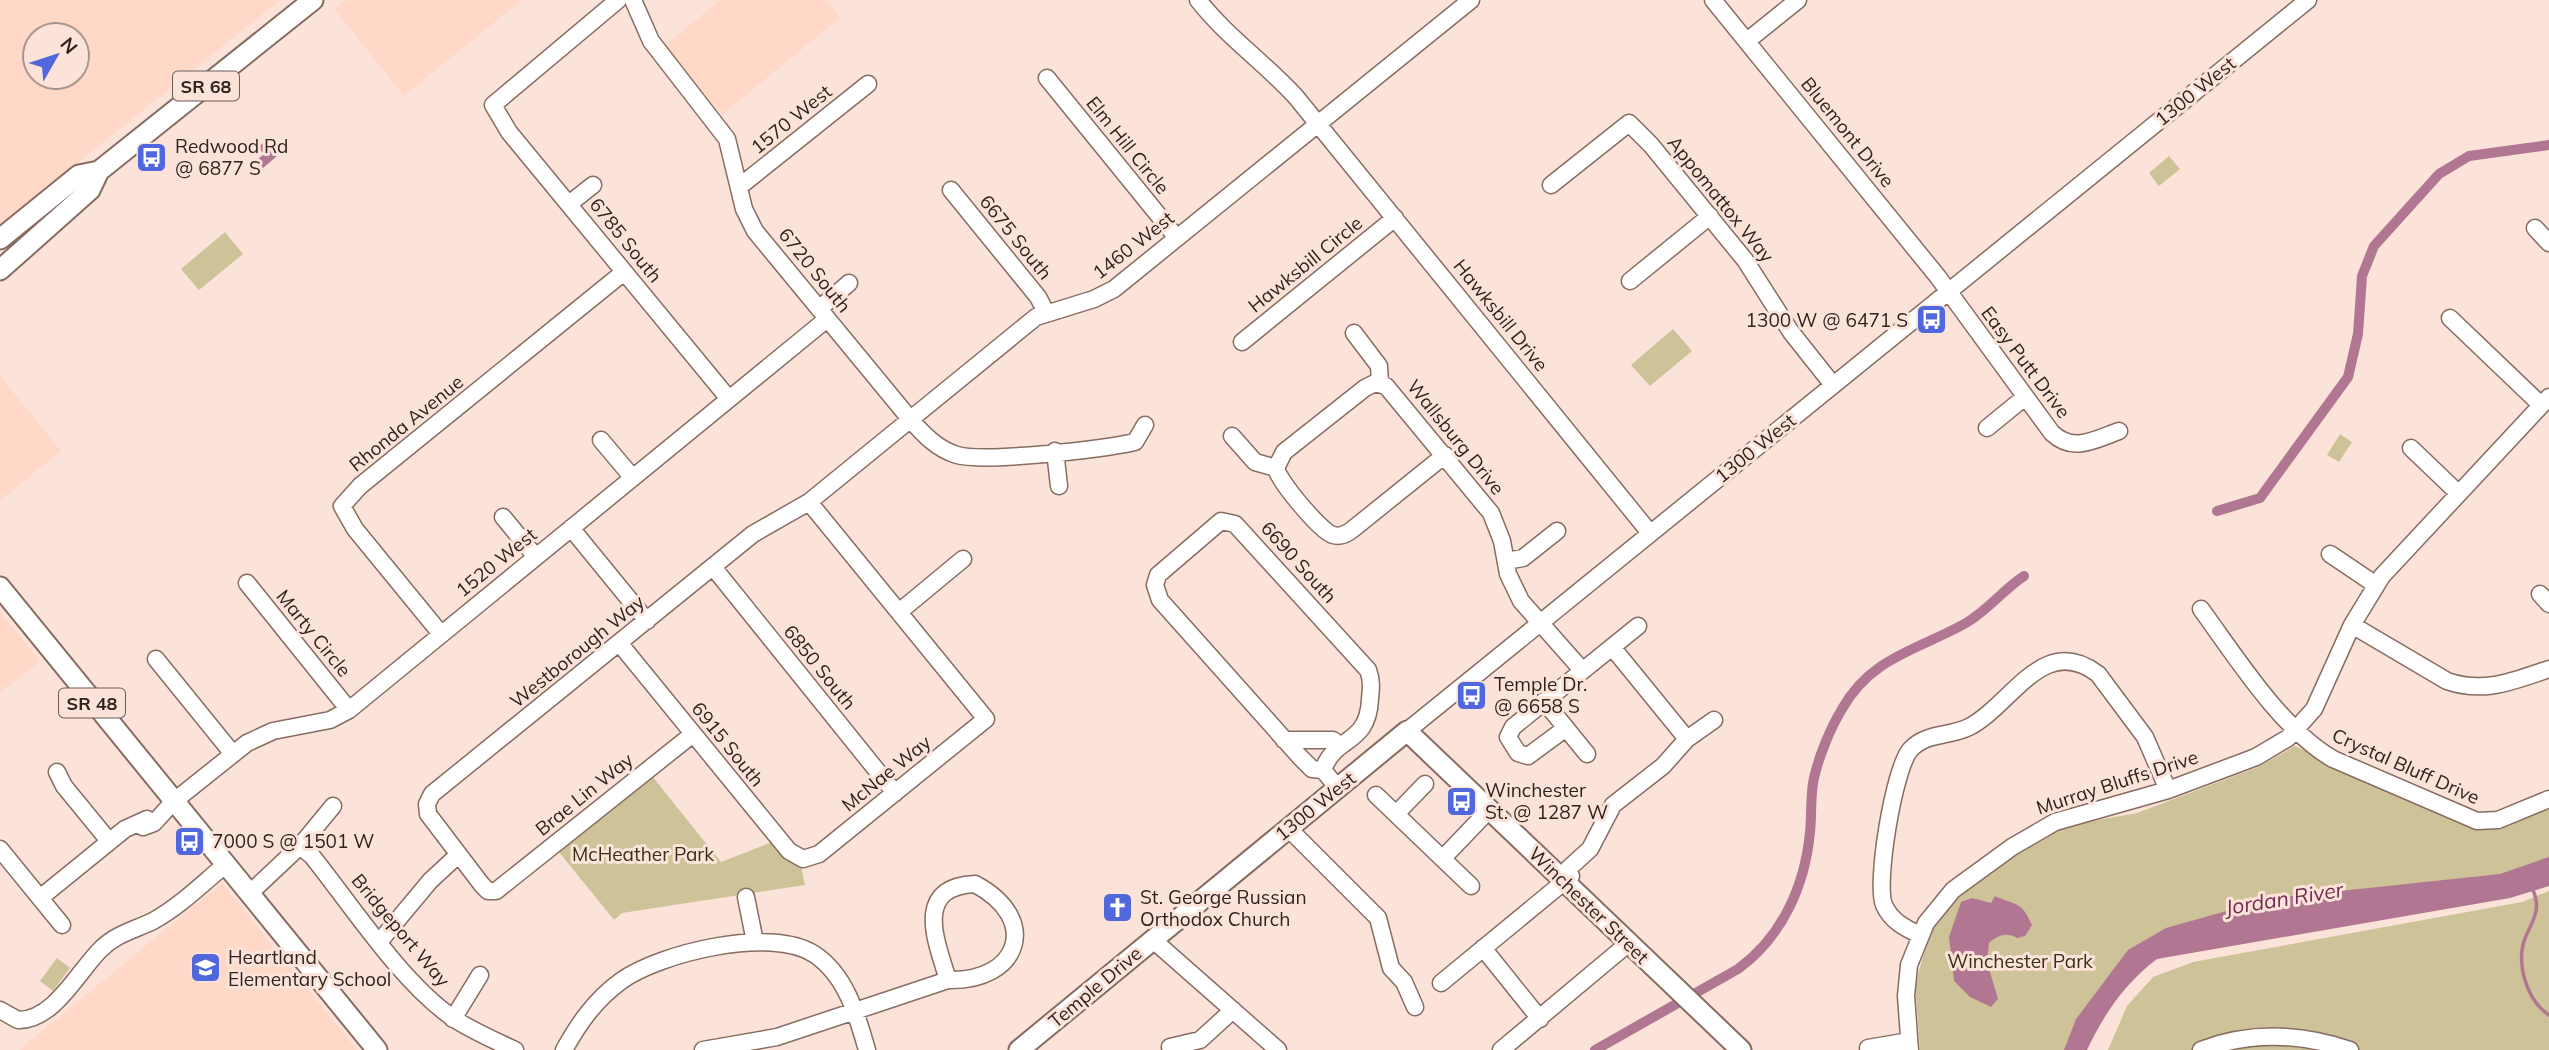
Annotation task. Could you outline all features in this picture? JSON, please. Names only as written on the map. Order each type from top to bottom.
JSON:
[{"type":"main road","name":"SR 68","points":[[0,270],[90,190],[99,172],[313,0]]},
{"type":"main road","name":"SR 68","points":[[0,239],[79,175],[99,172]]},
{"type":"main road","name":"SR 48","points":[[0,587],[377,1050]]},
{"type":"main road","name":"1300 West","points":[[1203,897],[1407,731]]},
{"type":"main road","name":"Winchester Street","points":[[1407,731],[1741,1050]]},
{"type":"main road","name":"Temple Drive","points":[[1019,1050],[1203,897]]},
{"type":"street","name":"6785 South","points":[[618,0],[493,105],[509,132],[729,399]]},
{"type":"street","name":"6720 South","points":[[633,0],[651,41],[727,139],[744,209],[755,231],[931,441],[956,455],[971,457],[1055,451],[1135,442],[1145,425]]},
{"type":"street","name":"Hawksbill Drive","points":[[1198,0],[1224,32],[1280,79],[1650,533]]},
{"type":"street","name":"1460 West","points":[[809,502],[1027,323],[1046,312],[1105,295],[1471,0]]},
{"type":"street","name":"Bluemont Drive","points":[[1713,0],[1948,292]]},
{"type":"street","points":[[1747,41],[1798,0]]},
{"type":"street","name":"1300 West","points":[[1407,731],[2308,0]]},
{"type":"street","name":"Elm Hill Circle","points":[[1047,78],[1177,238]]},
{"type":"street","name":"1570 West","points":[[739,187],[868,84]]},
{"type":"street","name":"Appomattox Way","points":[[1551,185],[1629,123],[1651,145],[1745,260],[1791,332],[1833,385]]},
{"type":"street","points":[[569,204],[593,185]]},
{"type":"street","name":"6675 South","points":[[951,190],[1038,298],[1046,312]]},
{"type":"street","points":[[1630,281],[1710,216]]},
{"type":"street","name":"Hawksbill Circle","points":[[1242,342],[1395,218]]},
{"type":"street","points":[[2535,228],[2549,243]]},
{"type":"street","name":"Rhonda Avenue","points":[[441,634],[355,529],[342,506],[360,486],[624,272]]},
{"type":"street","name":"1520 West","points":[[109,841],[125,828],[138,824],[149,825],[173,802],[260,736],[330,720],[349,710],[729,399],[823,314],[849,283]]},
{"type":"street","name":"Easy Putt Drive","points":[[1948,292],[2052,433],[2068,445],[2119,431]]},
{"type":"street","points":[[2450,318],[2545,401]]},
{"type":"street","name":"Wallsburg Drive","points":[[1354,333],[1379,366],[1380,383],[1396,395],[1491,513],[1500,534],[1513,586],[1539,624],[1553,634],[1578,673]]},
{"type":"street","name":"Wallsburg Drive","points":[[1276,467],[1284,452],[1365,388],[1380,383]]},
{"type":"street","points":[[1987,428],[2025,397]]},
{"type":"street","name":"Murray Bluffs Drive","points":[[1868,1048],[1910,1046],[1907,979],[1920,935],[1934,911],[1953,890],[2037,831],[2074,816],[2136,802],[2269,751],[2297,729],[2314,709],[2352,625],[2376,585],[2545,401]]},
{"type":"street","points":[[1232,436],[1255,462],[1276,467],[1280,481],[1327,533],[1339,535],[1353,530],[1445,455]]},
{"type":"street","points":[[601,440],[633,478]]},
{"type":"street","points":[[2411,448],[2458,493]]},
{"type":"street","points":[[1055,451],[1059,486]]},
{"type":"street","points":[[809,502],[899,612],[963,559]]},
{"type":"street","name":"Westborough Way","points":[[502,888],[488,891],[431,821],[427,809],[432,794],[764,527],[809,502]]},
{"type":"street","points":[[503,517],[536,557]]},
{"type":"street","name":"6690 South","points":[[1323,770],[1326,760],[1364,728],[1369,718],[1368,670],[1236,524],[1221,521],[1158,575],[1155,585],[1160,600],[1284,740],[1312,769],[1323,770],[1337,787]]},
{"type":"street","points":[[571,528],[647,621]]},
{"type":"street","points":[[1506,561],[1523,558],[1557,531]]},
{"type":"street","points":[[2330,554],[2376,585]]},
{"type":"street","name":"6850 South","points":[[713,567],[895,793]]},
{"type":"street","name":"Marty Circle","points":[[247,583],[349,710]]},
{"type":"street","name":"Crystal Bluff Drive","points":[[2201,609],[2261,691],[2312,746],[2333,760],[2466,818],[2489,822],[2549,799]]},
{"type":"street","name":"McNae Way","points":[[811,858],[986,719],[899,612]]},
{"type":"street","points":[[1566,727],[1528,756],[1518,753],[1509,740],[1509,733],[1638,625]]},
{"type":"street","points":[[2352,625],[2447,681],[2463,686],[2496,686],[2549,669]]},
{"type":"street","name":"6915 South","points":[[620,644],[789,851],[796,856],[811,858]]},
{"type":"street","points":[[1612,647],[1687,739]]},
{"type":"street","points":[[156,659],[233,754]]},
{"type":"street","points":[[1920,935],[1891,917],[1880,887],[1903,761],[1923,739],[1970,726],[2043,667],[2065,660],[2077,662],[2098,674],[2140,730],[2168,790]]},
{"type":"street","points":[[1545,701],[1587,754]]},
{"type":"street","points":[[1441,983],[1564,880],[1568,869],[1582,859],[1613,805],[1663,766],[1687,739],[1714,720]]},
{"type":"street","name":"Brae Lin Way","points":[[502,888],[692,734]]},
{"type":"street","points":[[1284,740],[1333,740],[1341,746]]},
{"type":"street","points":[[40,898],[109,841],[64,786],[57,772]]},
{"type":"street","points":[[1396,814],[1425,783]]},
{"type":"street","points":[[1376,795],[1471,886]]},
{"type":"street","points":[[249,894],[300,846],[333,806]]},
{"type":"street","points":[[1443,859],[1489,810]]},
{"type":"street","points":[[1288,828],[1378,918],[1391,968],[1404,982],[1415,1007]]},
{"type":"street","name":"Bridgeport Way","points":[[300,846],[312,856],[419,988],[453,1018],[515,1050]]},
{"type":"street","points":[[0,849],[62,925]]},
{"type":"street","points":[[380,941],[430,881],[458,855]]},
{"type":"street","points":[[0,1010],[18,1020],[36,1016],[69,989],[92,958],[114,937],[161,916],[225,865]]},
{"type":"street","points":[[703,1050],[763,1046],[948,980],[965,980],[996,970],[1008,958],[1016,942],[1015,926],[1009,913],[991,892],[975,884],[961,885],[946,893],[937,904],[932,920],[934,942],[948,980]]},
{"type":"street","points":[[746,897],[755,942]]},
{"type":"street","points":[[1152,939],[1278,1050]]},
{"type":"street","points":[[564,1050],[594,1004],[631,974],[674,956],[755,942],[787,943],[813,953],[838,978],[855,1011],[867,1050]]},
{"type":"street","points":[[1501,1050],[1630,942]]},
{"type":"street","points":[[1483,948],[1540,1019]]},
{"type":"street","points":[[453,1018],[480,975]]},
{"type":"street","points":[[1170,1047],[1200,1040],[1233,1010]]},
{"type":"street","points":[[2201,1050],[2226,1040],[2259,1036],[2292,1036],[2350,1050]]},
{"type":"shaded area","points":[[0,0],[280,0],[0,225]]},
{"type":"shaded area","points":[[345,0],[522,0],[404,96],[334,9]]},
{"type":"shaded area","points":[[720,0],[826,0],[840,18],[722,115],[665,45]]},
{"type":"shaded area","points":[[0,376],[61,451],[0,501]]},
{"type":"shaded area","points":[[0,612],[40,661],[0,693]]},
{"type":"shaded area","name":"Heartland Elementary School","points":[[222,883],[357,1050],[19,1050],[217,887]]},
{"type":"green space","points":[[2169,156],[2180,169],[2159,186],[2149,173]]},
{"type":"green space","points":[[225,232],[243,254],[199,290],[181,269]]},
{"type":"green space","points":[[1673,329],[1692,351],[1650,386],[1631,365]]},
{"type":"green space","points":[[2340,434],[2352,442],[2339,462],[2327,455]]},
{"type":"green space","name":"Winchester Park","points":[[2295,746],[2469,827],[2500,826],[2549,808],[2549,865],[2158,944],[2073,1050],[1920,1050],[1915,984],[1930,934],[1951,903],[1978,880],[2045,836],[2076,824],[2137,813],[2258,767]]},
{"type":"green space","name":"McHeather Park","points":[[652,776],[721,862],[772,842],[790,862],[801,866],[805,885],[622,913],[614,920],[559,852]]},
{"type":"green space","points":[[2549,891],[2549,1050],[2108,1050],[2127,1006],[2153,977],[2193,962],[2522,902]]},
{"type":"green space","points":[[57,958],[70,968],[53,991],[40,981]]},
{"type":"water","points":[[266,141],[277,156],[263,168],[257,160],[264,154],[258,147]]},
{"type":"water","name":"Jordan River","points":[[2549,857],[2549,886],[2510,898],[2157,959],[2135,978],[2116,1000],[2087,1050],[2064,1050],[2076,1019],[2128,950],[2166,928],[2273,898],[2500,874]]},
{"type":"water","points":[[1995,896],[2021,907],[2032,925],[2025,936],[2017,938],[2003,935],[1989,943],[1987,962],[1998,999],[1991,1007],[1970,997],[1954,981],[1949,937],[1961,902],[1972,898],[1991,903]]},
{"type":"waterway","points":[[2217,511],[2260,498],[2348,377],[2358,334],[2362,276],[2374,246],[2439,174],[2469,156],[2549,145]]},
{"type":"waterway","points":[[1595,1050],[1738,969],[1767,942],[1779,926],[1797,891],[1807,852],[1816,770],[1833,725],[1854,691],[1881,666],[1974,618],[2024,576]]},
{"type":"waterway","points":[[2533,890],[2536,908],[2523,946],[2522,968],[2534,1000],[2549,1015]]},
{"type":"place","name":"Redwood Rd @ 6877 S","points":[[152,157]]},
{"type":"place","name":"1300 W @ 6471 S","points":[[1931,320]]},
{"type":"place","name":"Temple Dr. @ 6658 S","points":[[1471,695]]},
{"type":"place","name":"Winchester St. @ 1287 W","points":[[1462,801]]},
{"type":"place","name":"7000 S @ 1501 W","points":[[189,841]]},
{"type":"place","name":"St. George Russian Orthodox Church","points":[[1117,908]]},
{"type":"place","name":"Heartland Elementary School","points":[[205,968]]}]
